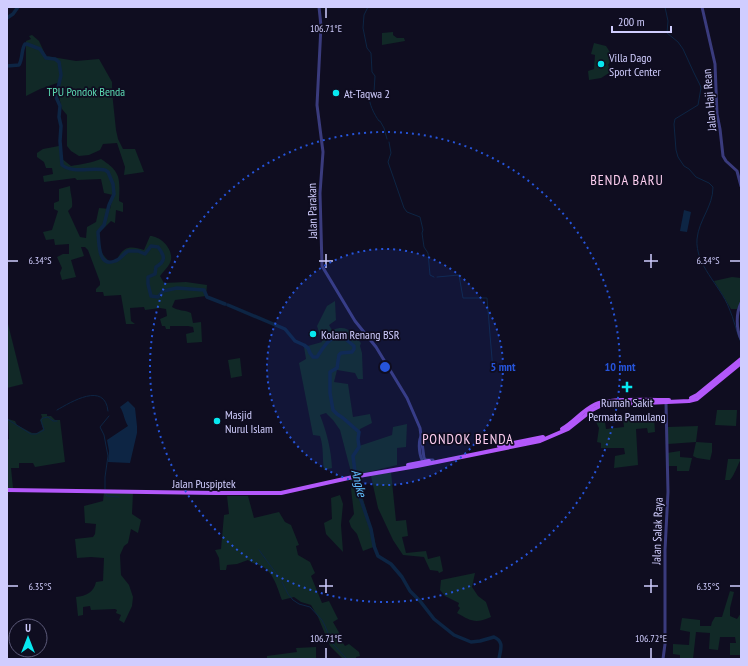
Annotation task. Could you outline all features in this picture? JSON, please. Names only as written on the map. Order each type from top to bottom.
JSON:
[{"type":"main road","points":[[424,463],[539,438],[565,427],[594,405],[603,402],[681,401],[689,399],[697,395],[741,359]]},
{"type":"main road","points":[[424,463],[540,441],[568,428],[596,407],[624,402],[666,403],[697,399],[741,363]]},
{"type":"main road","name":"Jalan Puspiptek","points":[[7,490],[278,493],[424,463]]},
{"type":"street","name":"Jalan Parakan","points":[[319,7],[320,30],[316,105],[323,152],[320,193],[322,266],[355,321],[374,344],[407,398],[419,426],[424,458],[426,460],[433,460]]},
{"type":"street","name":"Jalan Haji Rean","points":[[702,7],[715,66],[716,108],[721,133],[723,156],[726,161],[737,171],[741,186]]},
{"type":"street","points":[[741,303],[738,313],[739,335],[741,339]]},
{"type":"street","name":"Jalan Salak Raya","points":[[663,659],[665,644],[665,550],[668,492],[666,403]]},
{"type":"street","name":"Jalan Parakan","points":[[420,436],[420,450],[424,463]]},
{"type":"green space","points":[[393,32],[393,35],[397,38],[404,38],[405,41],[382,45],[382,33]]},
{"type":"green space","name":"TPU Pondok Benda","points":[[32,35],[39,41],[46,56],[76,61],[99,59],[112,82],[118,139],[123,149],[135,149],[144,172],[124,175],[125,167],[117,143],[103,144],[100,150],[89,155],[79,156],[71,151],[67,146],[67,115],[62,109],[60,101],[60,82],[26,96],[26,41],[31,39],[29,36]]},
{"type":"green space","name":"Villa Dago Sport Center","points":[[594,43],[606,46],[613,57],[608,65],[610,69],[609,73],[601,78],[589,80],[588,71],[594,69],[595,55],[591,54]]},
{"type":"green space","points":[[59,146],[61,158],[71,166],[101,159],[116,172],[118,176],[119,201],[123,203],[123,212],[116,210],[115,223],[111,221],[99,231],[100,249],[110,262],[116,261],[121,253],[127,248],[144,250],[150,236],[162,240],[170,251],[171,260],[167,268],[160,276],[164,283],[186,282],[207,285],[206,296],[175,300],[172,307],[191,313],[193,323],[201,322],[202,342],[187,343],[186,334],[194,332],[193,327],[170,326],[170,329],[166,329],[165,326],[162,326],[160,319],[167,316],[166,309],[160,308],[145,310],[144,307],[130,308],[131,321],[135,324],[126,324],[121,295],[104,296],[103,292],[96,292],[100,282],[88,250],[85,247],[81,247],[84,256],[71,260],[76,277],[62,280],[60,273],[62,268],[57,257],[63,254],[69,254],[69,244],[55,245],[54,239],[46,240],[43,232],[52,230],[58,211],[54,209],[54,203],[59,201],[59,189],[70,186],[72,207],[68,211],[80,237],[86,238],[87,227],[96,222],[99,208],[110,209],[113,195],[104,193],[101,179],[77,180],[75,178],[44,182],[43,176],[53,174],[52,168],[46,168],[44,162],[37,157],[37,153],[43,149]]},
{"type":"green space","points":[[732,277],[741,278],[741,301],[737,309],[731,309],[714,281]]},
{"type":"green space","points":[[335,301],[336,320],[329,325],[332,330],[342,328],[349,330],[361,343],[363,379],[358,379],[355,373],[337,370],[334,382],[348,384],[353,417],[370,414],[372,423],[360,429],[358,441],[359,446],[392,435],[393,427],[407,424],[406,447],[397,448],[397,465],[352,476],[340,430],[326,413],[320,415],[325,428],[331,454],[332,468],[324,470],[321,440],[320,436],[313,435],[299,363],[306,359],[304,347],[322,342],[317,326],[327,306]]},
{"type":"green space","points":[[7,320],[23,384],[7,388]]},
{"type":"green space","points":[[240,358],[242,376],[231,378],[228,360]]},
{"type":"green space","points":[[717,410],[737,410],[736,426],[715,425]]},
{"type":"green space","points":[[41,414],[47,414],[47,416],[51,416],[55,420],[60,420],[65,462],[35,467],[33,463],[19,463],[19,468],[11,468],[13,488],[7,488],[7,440],[9,439],[8,419],[15,421],[17,425],[32,433],[37,433],[43,429],[40,420],[42,417]]},
{"type":"green space","points":[[654,417],[655,432],[648,433],[647,428],[636,429],[638,465],[614,468],[615,456],[625,454],[624,448],[601,448],[601,443],[597,442],[599,428],[596,422],[605,422],[606,429],[624,427],[623,418]]},
{"type":"green space","points":[[698,426],[696,442],[668,444],[668,427]]},
{"type":"green space","points":[[696,442],[712,443],[710,460],[693,456]]},
{"type":"green space","points":[[680,451],[680,457],[692,458],[689,471],[677,471],[677,466],[668,466],[667,453]]},
{"type":"green space","points":[[728,459],[741,459],[730,480],[725,480]]},
{"type":"green space","points":[[391,472],[396,521],[406,520],[408,536],[402,537],[406,553],[426,551],[428,559],[440,556],[443,571],[439,573],[438,571],[430,570],[424,557],[403,555],[393,540],[378,508],[371,476]]},
{"type":"green space","points":[[358,478],[376,546],[363,551],[357,534],[351,527],[349,521],[354,514],[350,480]]},
{"type":"green space","points":[[104,493],[133,493],[132,514],[141,520],[138,533],[131,529],[128,543],[124,546],[120,555],[121,575],[129,585],[133,597],[132,606],[124,623],[119,620],[121,615],[116,613],[117,610],[115,609],[91,610],[90,606],[83,607],[83,615],[78,616],[76,597],[89,593],[96,582],[103,581],[104,558],[77,558],[75,539],[93,537],[95,534],[96,524],[85,523],[84,506],[103,501]]},
{"type":"green space","points":[[340,495],[343,504],[341,525],[343,552],[326,534],[324,523],[332,519],[331,498]]},
{"type":"green space","points":[[227,496],[248,496],[254,518],[279,512],[285,522],[291,525],[299,545],[296,546],[298,555],[310,562],[315,573],[311,576],[322,603],[329,601],[338,619],[333,622],[341,636],[339,637],[345,646],[349,644],[359,652],[360,656],[356,657],[356,659],[343,659],[330,646],[318,617],[311,605],[301,602],[294,597],[282,600],[273,577],[263,567],[248,560],[237,564],[227,565],[226,570],[220,570],[219,558],[215,550],[221,549],[224,515],[229,514]]},
{"type":"green space","points":[[475,573],[472,587],[478,596],[486,602],[491,617],[473,621],[457,613],[460,608],[458,606],[459,603],[445,596],[440,590],[441,580]]},
{"type":"green space","points":[[730,591],[734,592],[730,608],[730,616],[737,619],[741,613],[741,655],[730,655],[730,643],[736,643],[735,637],[720,637],[718,650],[709,649],[710,633],[696,632],[693,659],[680,659],[680,655],[673,654],[673,644],[689,645],[690,632],[680,630],[682,618],[700,620],[700,626],[711,626],[715,617],[722,617]]},
{"type":"green space","points":[[316,647],[316,659],[267,659],[267,656],[297,652],[296,648]]},
{"type":"water","points":[[684,210],[691,212],[687,232],[680,231]]},
{"type":"water","points":[[128,401],[135,408],[137,426],[137,433],[130,463],[108,462],[109,451],[107,440],[128,426],[120,407]]},
{"type":"waterway","points":[[7,18],[13,14],[18,7]]},
{"type":"waterway","points":[[368,7],[364,15],[363,28],[367,48],[371,53],[372,72],[375,76],[374,92],[369,95],[369,98],[374,112],[384,128],[387,139]]},
{"type":"waterway","points":[[665,7],[668,21],[667,33],[678,42],[683,49],[701,88],[698,105],[675,119],[674,124],[678,157],[684,166],[696,177],[709,183],[713,187],[711,201],[698,232],[697,248],[704,266],[725,299],[741,343]]},
{"type":"waterway","points":[[7,66],[19,65],[25,44],[40,49],[46,58],[55,59],[59,62],[61,75],[56,97],[60,106],[59,117],[61,126],[60,141],[62,165],[66,168],[77,170],[105,170],[108,172],[113,184],[114,194],[109,205],[104,225],[98,232],[99,248],[102,258],[109,262],[115,261],[128,251],[138,251],[145,254],[151,246],[158,247],[162,253],[163,260],[162,263],[156,267],[155,274],[148,277],[151,296],[158,297],[163,291],[177,288],[204,290],[207,297],[225,304]]},
{"type":"waterway","points":[[389,142],[391,153],[388,162],[404,208],[407,212],[420,217],[423,230],[424,247],[428,253],[430,275],[434,277]]},
{"type":"waterway","points":[[437,277],[459,275],[463,298],[487,298],[493,371]]},
{"type":"waterway","name":"Angke","points":[[228,305],[285,329],[295,341],[308,348],[313,357],[317,357],[327,343],[333,338],[342,336],[354,346],[352,352],[341,353],[339,355],[337,368],[330,372],[330,393],[333,410],[359,432],[359,447],[353,456],[355,472],[360,497],[378,556],[391,564],[402,577],[410,591],[434,619],[454,635],[471,642],[494,637],[500,641],[501,646],[499,659]]},
{"type":"waterway","points":[[57,410],[78,399],[94,395],[101,397],[106,402],[108,411]]},
{"type":"waterway","points":[[105,489],[108,456],[104,435],[100,427],[109,416]]},
{"type":"waterway","points":[[7,419],[31,434],[36,434],[44,430],[41,420],[43,418],[48,417],[53,421],[57,421]]},
{"type":"waterway","points":[[105,493],[107,496],[119,497]]},
{"type":"waterway","points":[[259,550],[278,576]]},
{"type":"waterway","points":[[282,582],[293,600],[299,604],[310,607],[322,620],[332,643],[347,659]]},
{"type":"place","name":"Villa Dago Sport Center","points":[[601,64]]},
{"type":"place","name":"At-Taqwa 2","points":[[336,93]]},
{"type":"place","name":"Kolam Renang BSR","points":[[313,334]]},
{"type":"place","name":"Rumah Sakit Permata Pamulang","points":[[627,387]]},
{"type":"place","name":"Masjid Nurul Islam","points":[[217,421]]},
{"type":"district","name":"BENDA BARU","points":[[627,180]]},
{"type":"district","name":"PONDOK BENDA","points":[[468,439]]}]
